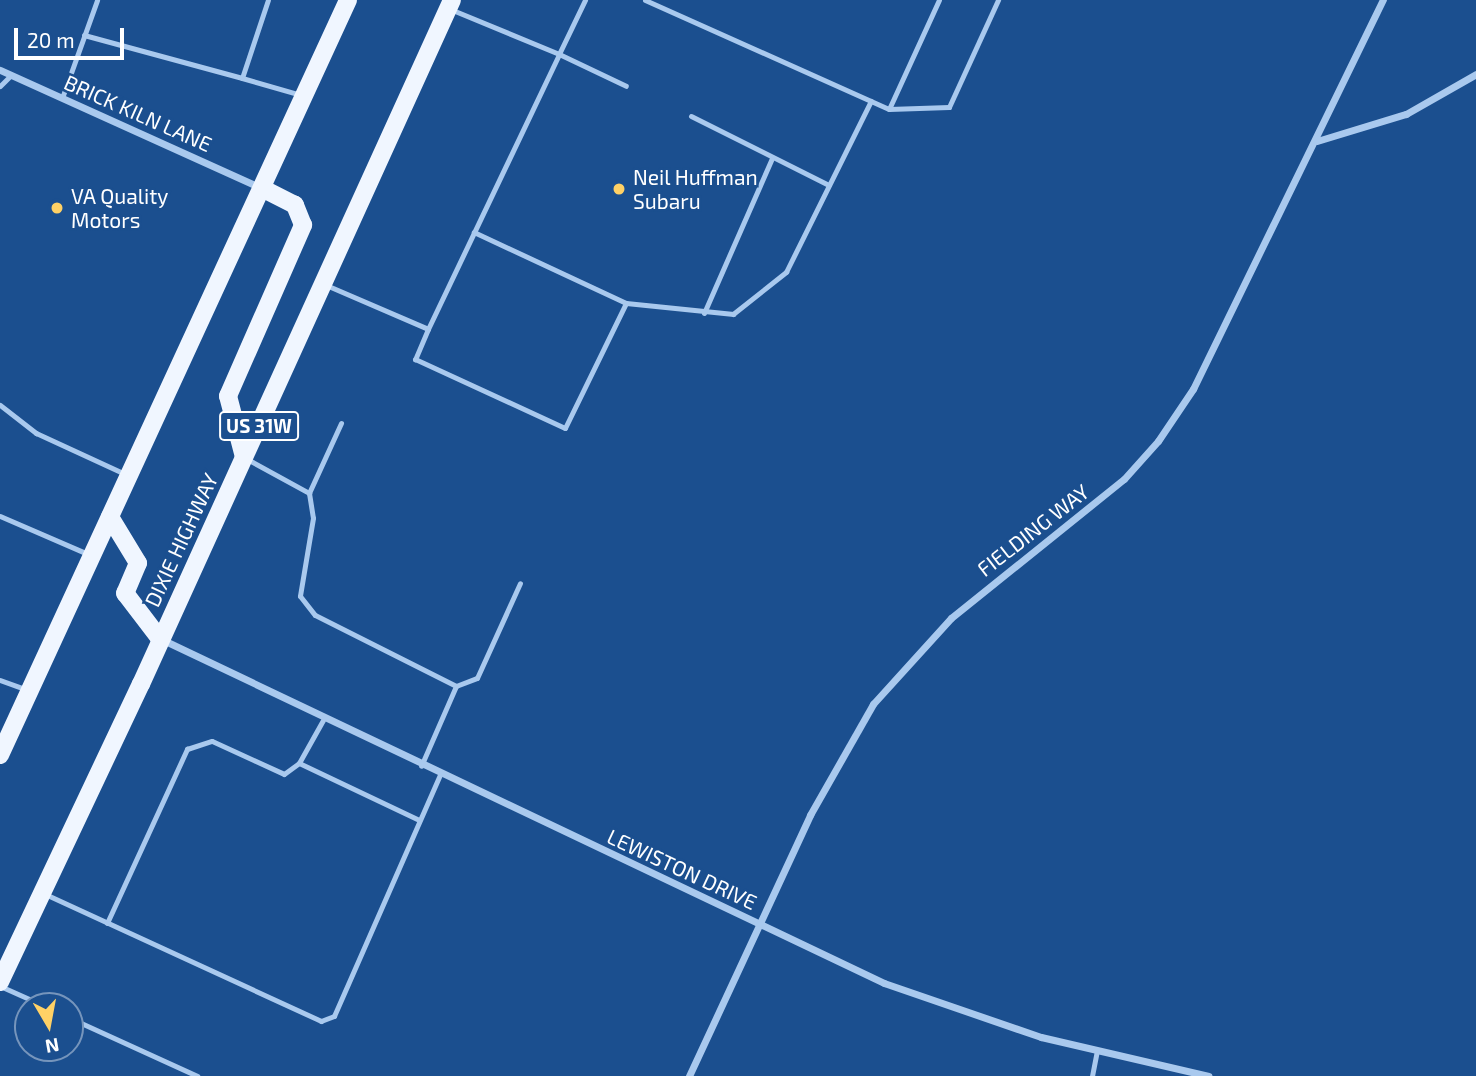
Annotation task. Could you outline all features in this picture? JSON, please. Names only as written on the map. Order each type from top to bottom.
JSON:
[{"type":"main road","points":[[0,755],[348,0]]},
{"type":"main road","name":"DIXIE HIGHWAY","points":[[0,984],[450,4]]},
{"type":"main road","points":[[244,457],[228,396],[303,225],[295,205],[262,188]]},
{"type":"main road","points":[[110,517],[138,563],[125,593],[160,639]]},
{"type":"street","name":"FIELDING WAY","points":[[689,1076],[844,750],[908,661],[960,610],[1087,512],[1158,441],[1193,389],[1317,141],[1382,0]]},
{"type":"street","name":"BRICK KILN LANE","points":[[0,70],[262,188]]},
{"type":"street","points":[[1317,141],[1406,114],[1476,74]]},
{"type":"street","name":"LEWISTON DRIVE","points":[[160,639],[323,720],[884,982],[967,1014],[1097,1050],[1209,1076]]},
{"type":"lane","points":[[62,98],[97,0]]},
{"type":"lane","points":[[242,78],[268,0]]},
{"type":"lane","points":[[585,0],[415,359],[565,428],[626,303]]},
{"type":"lane","points":[[645,0],[890,109],[949,107],[998,0]]},
{"type":"lane","points":[[890,109],[939,0]]},
{"type":"lane","points":[[450,4],[626,86]]},
{"type":"lane","points":[[84,35],[304,96]]},
{"type":"lane","points":[[0,86],[11,75]]},
{"type":"lane","points":[[474,232],[626,303],[733,314],[786,272],[871,101]]},
{"type":"lane","points":[[691,116],[829,186]]},
{"type":"lane","points":[[704,313],[772,158]]},
{"type":"lane","points":[[323,284],[428,329]]},
{"type":"lane","points":[[0,405],[36,433],[129,476]]},
{"type":"lane","points":[[341,423],[309,493],[313,518],[300,596],[315,615],[456,686]]},
{"type":"lane","points":[[244,457],[309,493]]},
{"type":"lane","points":[[0,516],[90,555]]},
{"type":"lane","points":[[421,766],[456,686],[477,678],[520,583]]},
{"type":"lane","points":[[0,680],[30,691]]},
{"type":"lane","points":[[107,923],[187,749],[212,741],[284,774],[299,762],[323,720]]},
{"type":"lane","points":[[299,762],[419,820]]},
{"type":"lane","points":[[43,893],[321,1021],[334,1016],[440,775]]},
{"type":"lane","points":[[0,984],[16,992]]},
{"type":"lane","points":[[84,1024],[197,1076]]},
{"type":"lane","points":[[1092,1076],[1097,1050]]},
{"type":"place","name":"Neil Huffman Subaru","points":[[619,189]]},
{"type":"place","name":"VA Quality Motors","points":[[57,208]]}]
